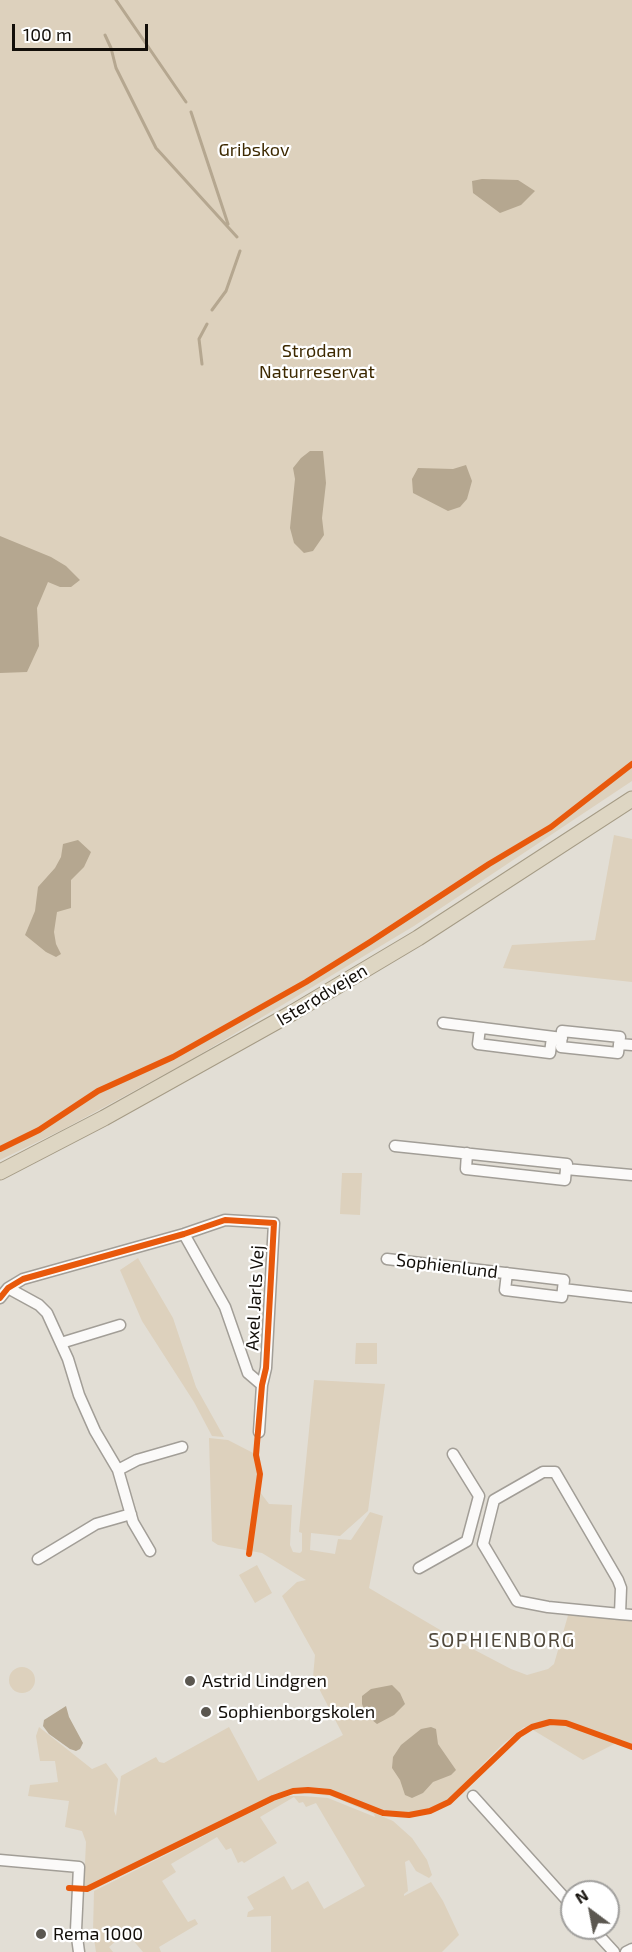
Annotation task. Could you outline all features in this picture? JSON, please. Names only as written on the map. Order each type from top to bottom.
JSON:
[{"type":"highway","name":"Isterødvejen","points":[[0,1172],[104,1118],[292,1013],[418,938],[632,799]]},
{"type":"street","points":[[442,1023],[557,1038]]},
{"type":"street","points":[[480,1028],[478,1044],[550,1053],[557,1038],[562,1031],[620,1038],[618,1053],[561,1047],[557,1038]]},
{"type":"street","points":[[619,1044],[632,1045]]},
{"type":"street","points":[[395,1146],[567,1164],[565,1180],[466,1169],[467,1154]]},
{"type":"street","points":[[566,1169],[632,1174]]},
{"type":"street","name":"Axel Jarls Vej","points":[[0,1298],[8,1288],[23,1279],[184,1234],[225,1220],[274,1223],[266,1368],[262,1385],[259,1432]]},
{"type":"street","name":"Axel Jarls Vej","points":[[184,1234],[225,1307],[249,1373],[262,1385]]},
{"type":"street","name":"Sophienlund","points":[[387,1260],[507,1273],[564,1280],[562,1297],[505,1290],[507,1273]]},
{"type":"street","points":[[8,1288],[39,1305],[47,1313],[68,1359],[79,1395],[95,1431],[118,1470],[133,1522],[150,1551]]},
{"type":"street","name":"Sophienlund","points":[[563,1289],[632,1297]]},
{"type":"street","points":[[61,1343],[120,1325]]},
{"type":"street","points":[[118,1470],[137,1460],[182,1447]]},
{"type":"street","points":[[419,1568],[467,1540],[479,1496],[453,1454]]},
{"type":"street","points":[[543,1472],[555,1472],[618,1580],[626,1614],[548,1607],[517,1601],[483,1544],[494,1500],[500,1496],[543,1472]]},
{"type":"street","points":[[475,1490],[500,1496]]},
{"type":"street","points":[[38,1559],[96,1524],[131,1514]]},
{"type":"street","points":[[461,1544],[486,1550]]},
{"type":"street","points":[[473,1796],[560,1893]]},
{"type":"street","points":[[0,1860],[79,1866],[76,1930],[79,1952]]},
{"type":"street","points":[[603,1940],[614,1952]]},
{"type":"street","points":[[626,1952],[632,1949]]},
{"type":"green space","name":"Strødam Naturreservat","points":[[0,0],[632,0],[632,781],[414,926],[189,1061],[62,1130],[0,1160]]},
{"type":"green space","points":[[614,835],[632,839],[632,982],[503,968],[512,945],[595,940]]},
{"type":"green space","points":[[342,1173],[362,1173],[360,1215],[340,1214]]},
{"type":"green space","points":[[138,1258],[173,1318],[196,1387],[224,1437],[212,1436],[194,1402],[142,1321],[120,1270]]},
{"type":"green space","points":[[356,1343],[377,1343],[377,1364],[355,1364]]},
{"type":"green space","points":[[314,1380],[385,1384],[368,1511],[340,1536],[311,1533],[310,1550],[335,1554],[338,1539],[351,1540],[370,1512],[383,1516],[369,1588],[469,1647],[527,1675],[548,1669],[554,1664],[569,1612],[632,1618],[632,1744],[622,1740],[583,1760],[524,1727],[476,1771],[478,1778],[452,1803],[421,1814],[379,1815],[393,1821],[412,1838],[427,1860],[432,1875],[429,1878],[416,1871],[409,1860],[405,1862],[408,1891],[404,1896],[431,1882],[459,1935],[442,1952],[271,1952],[271,1916],[247,1917],[248,1912],[254,1909],[247,1897],[284,1876],[292,1890],[308,1881],[324,1909],[365,1886],[316,1803],[306,1807],[303,1802],[299,1803],[294,1797],[260,1817],[277,1843],[244,1863],[242,1861],[238,1863],[231,1848],[226,1850],[217,1837],[171,1864],[176,1872],[162,1881],[188,1922],[195,1919],[198,1924],[159,1947],[161,1952],[143,1952],[126,1932],[109,1947],[113,1952],[96,1952],[93,1932],[94,1891],[247,1814],[88,1892],[84,1886],[86,1842],[82,1831],[65,1827],[69,1801],[28,1796],[30,1785],[58,1782],[55,1761],[40,1761],[36,1736],[39,1727],[92,1769],[106,1763],[118,1779],[114,1811],[116,1816],[121,1776],[156,1757],[159,1762],[164,1763],[229,1727],[258,1781],[343,1735],[313,1677],[315,1655],[282,1596],[297,1582],[306,1580],[262,1553],[218,1545],[212,1541],[209,1438],[228,1440],[259,1456],[260,1492],[269,1504],[292,1505],[290,1545],[293,1552],[300,1553],[302,1533],[299,1532]],"holes":[[[308,1793],[331,1796],[374,1814],[375,1817],[328,1798],[289,1796],[280,1799],[287,1795]]]},
{"type":"green space","points":[[257,1565],[272,1593],[255,1603],[239,1575]]},
{"type":"green space","points":[[22,1667],[32,1670],[35,1680],[32,1690],[22,1693],[12,1690],[9,1680],[12,1670]]},
{"type":"shaded area","points":[[518,180],[535,191],[521,205],[500,213],[473,193],[472,181]]},
{"type":"shaded area","points":[[310,451],[323,451],[326,483],[322,518],[324,535],[313,551],[304,553],[294,543],[290,528],[295,479],[293,468]]},
{"type":"shaded area","points":[[466,465],[472,481],[467,499],[460,507],[448,511],[413,493],[412,479],[418,468],[453,469]]},
{"type":"shaded area","points":[[0,536],[51,557],[66,566],[80,580],[71,587],[60,587],[48,582],[37,608],[39,646],[27,672],[0,673]]},
{"type":"shaded area","points":[[78,840],[91,852],[84,867],[71,880],[71,908],[57,912],[54,932],[61,954],[56,957],[25,935],[35,911],[38,887],[55,868],[61,857],[63,844]]},
{"type":"shaded area","points":[[392,1685],[400,1693],[405,1704],[394,1715],[377,1724],[366,1715],[362,1696],[371,1689]]},
{"type":"shaded area","points":[[66,1706],[69,1717],[83,1743],[76,1751],[49,1734],[43,1726],[44,1720]]},
{"type":"shaded area","points":[[431,1727],[436,1729],[438,1744],[456,1770],[451,1775],[433,1782],[423,1793],[412,1798],[405,1795],[400,1780],[392,1768],[393,1757],[401,1745],[421,1729]]},
{"type":"waterway","points":[[116,0],[186,102]]},
{"type":"waterway","points":[[105,35],[116,68],[156,148],[237,237]]},
{"type":"waterway","points":[[191,112],[228,224]]},
{"type":"waterway","points":[[212,310],[226,291],[240,251]]},
{"type":"waterway","points":[[202,364],[199,339],[207,324]]},
{"type":"cycle path","points":[[0,1149],[39,1130],[98,1091],[173,1057],[306,982],[489,864],[551,827],[632,764]]},
{"type":"cycle path","points":[[0,1298],[8,1288],[23,1279],[184,1234],[225,1220],[274,1223],[266,1368],[262,1385],[256,1455],[260,1474],[249,1554]]},
{"type":"cycle path","points":[[69,1888],[87,1889],[273,1798],[293,1791],[330,1792],[383,1813],[409,1815],[430,1811],[449,1802],[519,1735],[532,1727],[550,1722],[566,1723],[632,1747]]},
{"type":"place","name":"Astrid Lindgren","points":[[190,1681]]},
{"type":"place","name":"Sophienborgskolen","points":[[206,1712]]},
{"type":"place","name":"Rema 1000","points":[[41,1934]]},
{"type":"district","name":"SOPHIENBORG","points":[[502,1640]]},
{"type":"park label","name":"Gribskov","points":[[254,150]]}]
